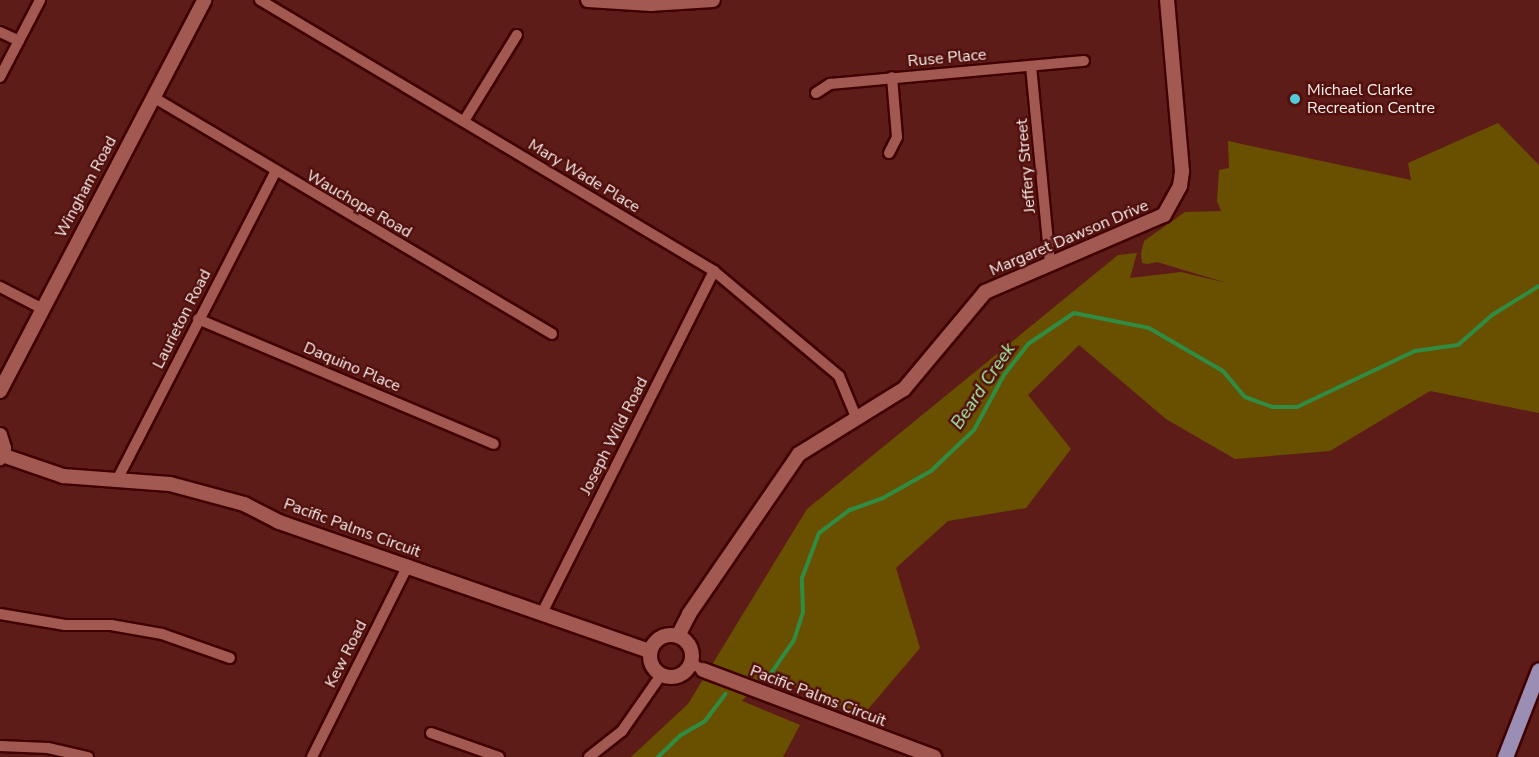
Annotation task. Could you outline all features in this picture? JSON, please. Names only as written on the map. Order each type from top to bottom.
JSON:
[{"type":"main road","points":[[1505,757],[1539,670]]},
{"type":"street","points":[[0,77],[40,0]]},
{"type":"street","name":"Wingham Road","points":[[0,391],[41,308],[204,0]]},
{"type":"street","name":"Mary Wade Place","points":[[260,0],[714,271],[839,376],[856,417]]},
{"type":"street","points":[[588,0],[651,4],[713,0]]},
{"type":"street","name":"Margaret Dawson Drive","points":[[678,636],[689,614],[799,454],[904,389],[985,292],[1148,224],[1164,215],[1180,186],[1167,0]]},
{"type":"street","points":[[0,32],[18,41]]},
{"type":"street","points":[[464,121],[517,35]]},
{"type":"street","name":"Ruse Place","points":[[816,93],[830,84],[1084,61]]},
{"type":"street","name":"Jeffery Street","points":[[1031,66],[1050,263]]},
{"type":"street","points":[[890,153],[897,137],[892,77]]},
{"type":"street","name":"Wauchope Road","points":[[153,97],[275,172],[552,334]]},
{"type":"street","name":"Laurieton Road","points":[[117,480],[275,172]]},
{"type":"street","name":"Joseph Wild Road","points":[[541,615],[714,271]]},
{"type":"street","points":[[0,287],[41,308]]},
{"type":"street","name":"Daquino Place","points":[[198,319],[494,444]]},
{"type":"street","points":[[0,435],[1,456]]},
{"type":"street","name":"Pacific Palms Circuit","points":[[1,456],[63,476],[170,484],[244,504],[279,522],[650,651]]},
{"type":"street","name":"Kew Road","points":[[312,757],[408,565]]},
{"type":"street","points":[[0,614],[65,625],[111,624],[162,634],[230,658]]},
{"type":"street","points":[[664,636],[678,636],[688,644],[691,663],[679,675],[662,675],[652,665],[650,651],[664,636]]},
{"type":"street","name":"Pacific Palms Circuit","points":[[691,663],[704,670],[934,757]]},
{"type":"street","points":[[589,757],[622,731],[662,675]]},
{"type":"street","points":[[432,733],[499,757]]},
{"type":"street","points":[[0,746],[48,748],[88,757]]},
{"type":"shaded area","points":[[1498,123],[1539,165],[1539,413],[1430,391],[1330,451],[1235,459],[1166,419],[1079,345],[1028,395],[1071,449],[1026,508],[948,521],[896,568],[920,648],[863,715],[765,675],[742,701],[800,725],[783,757],[631,757],[688,704],[807,509],[1118,255],[1137,253],[1130,278],[1181,272],[1227,283],[1157,262],[1142,263],[1141,253],[1144,241],[1185,212],[1221,211],[1217,201],[1219,170],[1229,168],[1228,141],[1411,180],[1408,163]]},
{"type":"waterway","name":"Beard Creek","points":[[767,679],[794,640],[803,612],[802,578],[819,533],[850,510],[883,498],[931,471],[974,430],[1004,375],[1028,344],[1074,313],[1149,328],[1223,371],[1245,397],[1272,407],[1297,407],[1415,351],[1458,345],[1492,315],[1539,286]]},
{"type":"waterway","name":"Beard Creek","points":[[658,757],[681,735],[705,721],[725,694]]},
{"type":"place","name":"Michael Clarke Recreation Centre","points":[[1295,99]]}]
